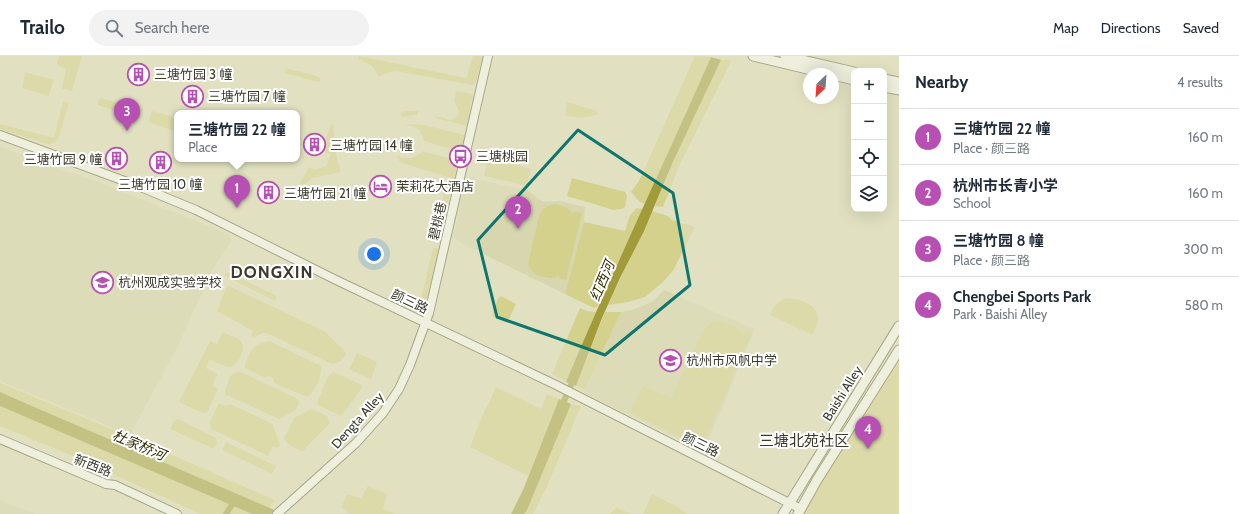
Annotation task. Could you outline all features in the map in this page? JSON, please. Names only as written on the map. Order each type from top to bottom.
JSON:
[{"type":"main road","points":[[753,56],[803,68]]},
{"type":"main road","points":[[785,56],[851,71]]},
{"type":"main road","points":[[839,76],[851,79]]},
{"type":"main road","points":[[887,80],[899,82]]},
{"type":"main road","points":[[887,88],[899,90]]},
{"type":"main road","name":"Baishi Alley","points":[[783,514],[899,326]]},
{"type":"main road","name":"Baishi Alley","points":[[799,512],[899,350]]},
{"type":"street","name":"碧桃巷","points":[[425,322],[429,313],[488,56]]},
{"type":"street","name":"颜三路","points":[[0,134],[124,180],[196,210],[334,279],[573,393],[738,476],[789,504],[799,512]]},
{"type":"street","name":"Dengta Alley","points":[[280,511],[356,443],[382,413],[399,389],[410,365],[425,322]]},
{"type":"street","name":"新西路","points":[[0,440],[106,484],[115,485],[177,514]]},
{"type":"highlighted area","points":[[578,130],[673,193],[690,285],[605,355],[497,317],[478,240]]},
{"type":"shaded area","points":[[59,56],[82,56],[72,91],[62,89],[66,69],[57,65]]},
{"type":"shaded area","points":[[359,56],[466,78],[473,56],[483,56],[476,82],[472,85],[396,71],[386,73],[379,77],[372,66],[358,59]]},
{"type":"shaded area","points":[[695,56],[711,57],[646,204],[640,202],[631,192],[639,181]]},
{"type":"shaded area","points":[[711,57],[721,60],[672,164],[644,231],[602,318],[576,386],[566,382],[601,300]]},
{"type":"shaded area","points":[[721,60],[732,60],[680,164],[663,207],[655,206],[672,164]]},
{"type":"shaded area","points":[[286,68],[316,76],[320,78],[320,82],[285,73]]},
{"type":"shaded area","points":[[25,72],[54,80],[49,96],[22,88]]},
{"type":"shaded area","points":[[456,91],[473,94],[467,126],[435,118],[436,116],[451,120],[458,116],[459,111],[454,101]]},
{"type":"shaded area","points":[[100,98],[141,109],[140,119],[97,105]]},
{"type":"shaded area","points":[[63,101],[69,103],[58,140],[51,144],[0,129],[0,124],[54,138]]},
{"type":"shaded area","points":[[567,102],[597,111],[597,115],[581,118],[565,116]]},
{"type":"shaded area","points":[[152,111],[174,117],[174,131],[148,122]]},
{"type":"shaded area","points":[[406,111],[418,111],[417,115],[402,117],[400,113]]},
{"type":"shaded area","points":[[331,124],[334,125],[335,149],[341,172],[312,178],[304,185],[300,183],[309,167],[315,170],[326,166],[331,154],[322,150]]},
{"type":"shaded area","points":[[410,124],[424,125],[466,135],[461,152],[424,141],[422,134],[416,127],[405,126]]},
{"type":"shaded area","name":"杭州观成实验学校","points":[[0,146],[63,171],[78,174],[229,234],[231,241],[212,270],[179,344],[130,435],[0,381]]},
{"type":"shaded area","points":[[423,151],[459,161],[454,179],[402,163],[398,160],[397,155],[404,158],[411,158],[417,156]]},
{"type":"shaded area","points":[[488,157],[531,169],[527,186],[484,176]]},
{"type":"shaded area","points":[[466,177],[527,190],[542,201],[560,201],[585,207],[584,222],[565,294],[463,244],[453,237]]},
{"type":"shaded area","points":[[572,178],[625,192],[627,196],[625,207],[614,210],[567,196]]},
{"type":"shaded area","points":[[444,190],[451,191],[443,223],[435,219]]},
{"type":"shaded area","points":[[556,204],[567,208],[573,214],[574,211],[582,213],[566,280],[559,278],[559,275],[555,278],[539,276],[533,272],[528,264],[539,216],[546,207]]},
{"type":"shaded area","points":[[637,208],[643,209],[597,307],[594,308],[565,294],[584,222],[625,231],[630,215]]},
{"type":"shaded area","points":[[652,211],[668,216],[672,220],[695,227],[674,269],[664,281],[645,297],[628,302],[608,305]]},
{"type":"shaded area","points":[[433,248],[440,248],[426,305],[420,303]]},
{"type":"shaded area","points":[[227,272],[277,296],[275,301],[225,276]]},
{"type":"shaded area","points":[[227,285],[324,331],[344,350],[346,354],[344,358],[337,363],[332,364],[269,334],[263,333],[254,337],[251,335],[253,331],[217,311]]},
{"type":"shaded area","name":"杭州市风帆中学","points":[[664,290],[755,329],[704,451],[584,393],[621,312],[632,310],[652,302]]},
{"type":"shaded area","points":[[501,296],[516,304],[509,319],[505,323],[491,316],[498,299]]},
{"type":"shaded area","points":[[787,298],[802,301],[810,305],[817,312],[818,319],[812,335],[770,315],[776,304]]},
{"type":"shaded area","points":[[580,308],[587,311],[596,312],[566,382],[552,374]]},
{"type":"shaded area","points":[[605,312],[621,312],[585,390],[576,386]]},
{"type":"shaded area","points":[[718,321],[736,327],[743,336],[746,330],[752,333],[705,441],[698,437],[694,444],[630,413],[643,386],[671,398],[704,329],[712,322]]},
{"type":"shaded area","points":[[222,332],[241,341],[243,349],[236,364],[230,367],[209,360],[206,368],[218,374],[212,386],[218,389],[208,411],[206,413],[202,413],[179,402],[210,341],[217,344]]},
{"type":"shaded area","points":[[270,341],[321,366],[318,383],[307,397],[274,383],[273,378],[268,376],[265,378],[245,368],[247,358],[255,347],[260,343]]},
{"type":"shaded area","points":[[357,353],[377,362],[371,380],[349,369]]},
{"type":"shaded area","points":[[894,358],[899,359],[899,514],[798,514]]},
{"type":"shaded area","points":[[236,372],[241,372],[296,398],[299,401],[297,408],[292,413],[279,419],[226,395],[225,392],[230,376]]},
{"type":"shaded area","points":[[333,372],[360,384],[363,387],[341,416],[318,405],[317,403],[327,378]]},
{"type":"shaded area","points":[[0,383],[136,439],[275,500],[269,508],[0,392]]},
{"type":"shaded area","points":[[496,387],[541,409],[547,394],[559,399],[528,476],[470,447]]},
{"type":"shaded area","points":[[0,392],[284,514],[252,514],[0,406]]},
{"type":"shaded area","points":[[559,399],[571,404],[527,510],[524,514],[511,514],[523,490]]},
{"type":"shaded area","points":[[219,403],[225,406],[230,404],[273,424],[280,445],[278,448],[273,446],[268,456],[211,429],[210,422]]},
{"type":"shaded area","points":[[571,404],[581,406],[546,489],[533,514],[524,514]]},
{"type":"shaded area","points":[[0,406],[252,514],[200,514],[80,459],[0,426]]},
{"type":"shaded area","points":[[311,409],[327,416],[330,423],[302,452],[288,444],[284,438],[294,418]]},
{"type":"shaded area","points":[[178,419],[216,438],[217,443],[214,449],[170,429],[175,420]]},
{"type":"shaded area","points":[[226,442],[276,466],[272,474],[222,450]]},
{"type":"shaded area","points":[[368,486],[387,494],[383,509],[395,514],[350,514],[347,513],[347,510],[341,508],[347,494],[361,498]]},
{"type":"shaded area","points":[[652,494],[678,507],[687,514],[643,514]]},
{"type":"shaded area","points":[[0,500],[35,514],[0,514]]},
{"type":"shaded area","points":[[616,507],[631,514],[610,514]]},
{"type":"waterway","name":"红西河","points":[[561,408],[574,378]]},
{"type":"waterway","points":[[226,514],[235,500]]},
{"type":"place","name":"三塘竹园 3 幢","points":[[138,74]]},
{"type":"place","name":"三塘竹园 7 幢","points":[[193,96]]},
{"type":"place","name":"三塘竹园 8 幢","points":[[127,131]]},
{"type":"place","name":"三塘竹园 14 幢","points":[[314,145]]},
{"type":"place","name":"三塘桃园","points":[[460,156]]},
{"type":"place","name":"三塘竹园 9 幢","points":[[117,159]]},
{"type":"place","name":"三塘竹园 10 幢","points":[[160,162]]},
{"type":"place","name":"茉莉花大酒店","points":[[380,186]]},
{"type":"place","name":"三塘竹园 21 幢","points":[[268,193]]},
{"type":"place","name":"三塘竹园 22 幢","points":[[237,208]]},
{"type":"place","name":"杭州市长青小学","points":[[518,229]]},
{"type":"place","name":"杭州观成实验学校","points":[[103,282]]},
{"type":"place","name":"杭州市风帆中学","points":[[671,360]]},
{"type":"place","name":"Chengbei Sports Park","points":[[868,449]]},
{"type":"district","name":"DONGXIN","points":[[272,272]]},
{"type":"district","name":"三塘北苑社区","points":[[804,441]]},
{"type":"water label","name":"杜家桥河","points":[[139,445]]}]
